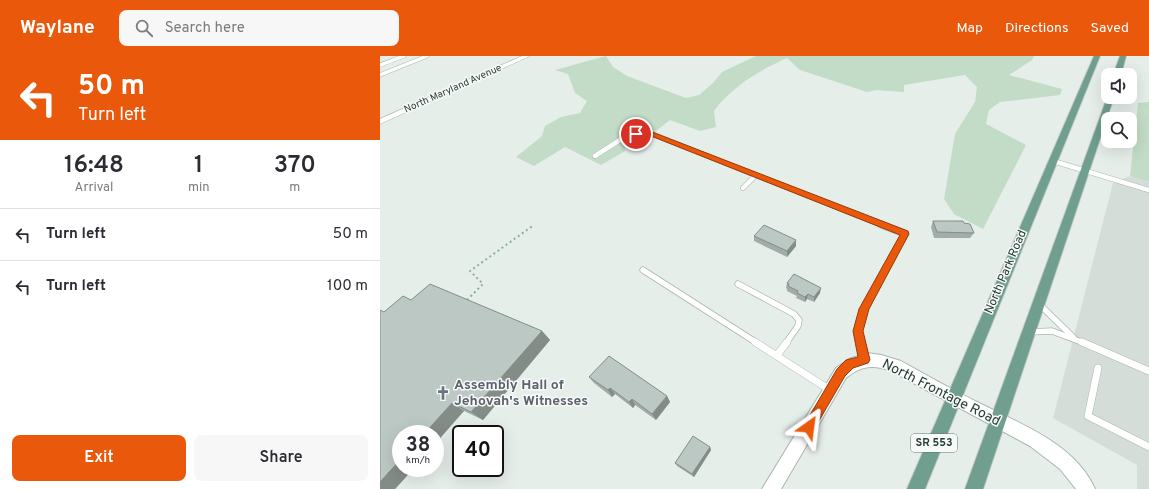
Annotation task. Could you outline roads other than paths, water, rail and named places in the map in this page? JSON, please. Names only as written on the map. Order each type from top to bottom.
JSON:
[{"type":"main road","name":"North Park Road","points":[[916,489],[1097,56]]},
{"type":"main road","points":[[1119,68],[1123,56]]},
{"type":"main road","points":[[974,489],[1108,104]]},
{"type":"street","name":"North Maryland Avenue","points":[[380,122],[527,56]]},
{"type":"street","name":"North Frontage Road","points":[[771,489],[841,373],[850,364],[864,360],[880,360],[896,366],[1056,455],[1071,468],[1083,482],[1086,489]]},
{"type":"lane","points":[[380,65],[404,56]]},
{"type":"lane","points":[[380,75],[427,56]]},
{"type":"lane","points":[[595,156],[623,138],[647,132],[905,234],[864,309],[858,331],[864,360]]},
{"type":"lane","points":[[1053,161],[1149,190]]},
{"type":"lane","points":[[743,188],[756,175]]},
{"type":"lane","points":[[643,270],[830,390]]},
{"type":"lane","points":[[738,284],[794,314],[799,320],[798,326],[777,355]]},
{"type":"lane","points":[[1038,303],[1075,338]]},
{"type":"lane","points":[[1028,332],[1052,331],[1075,338],[1149,371]]},
{"type":"lane","points":[[1098,368],[1088,416],[1149,447]]},
{"type":"place","name":"Assembly Hall of Jehovah's Witnesses","points":[[443,393]]}]
